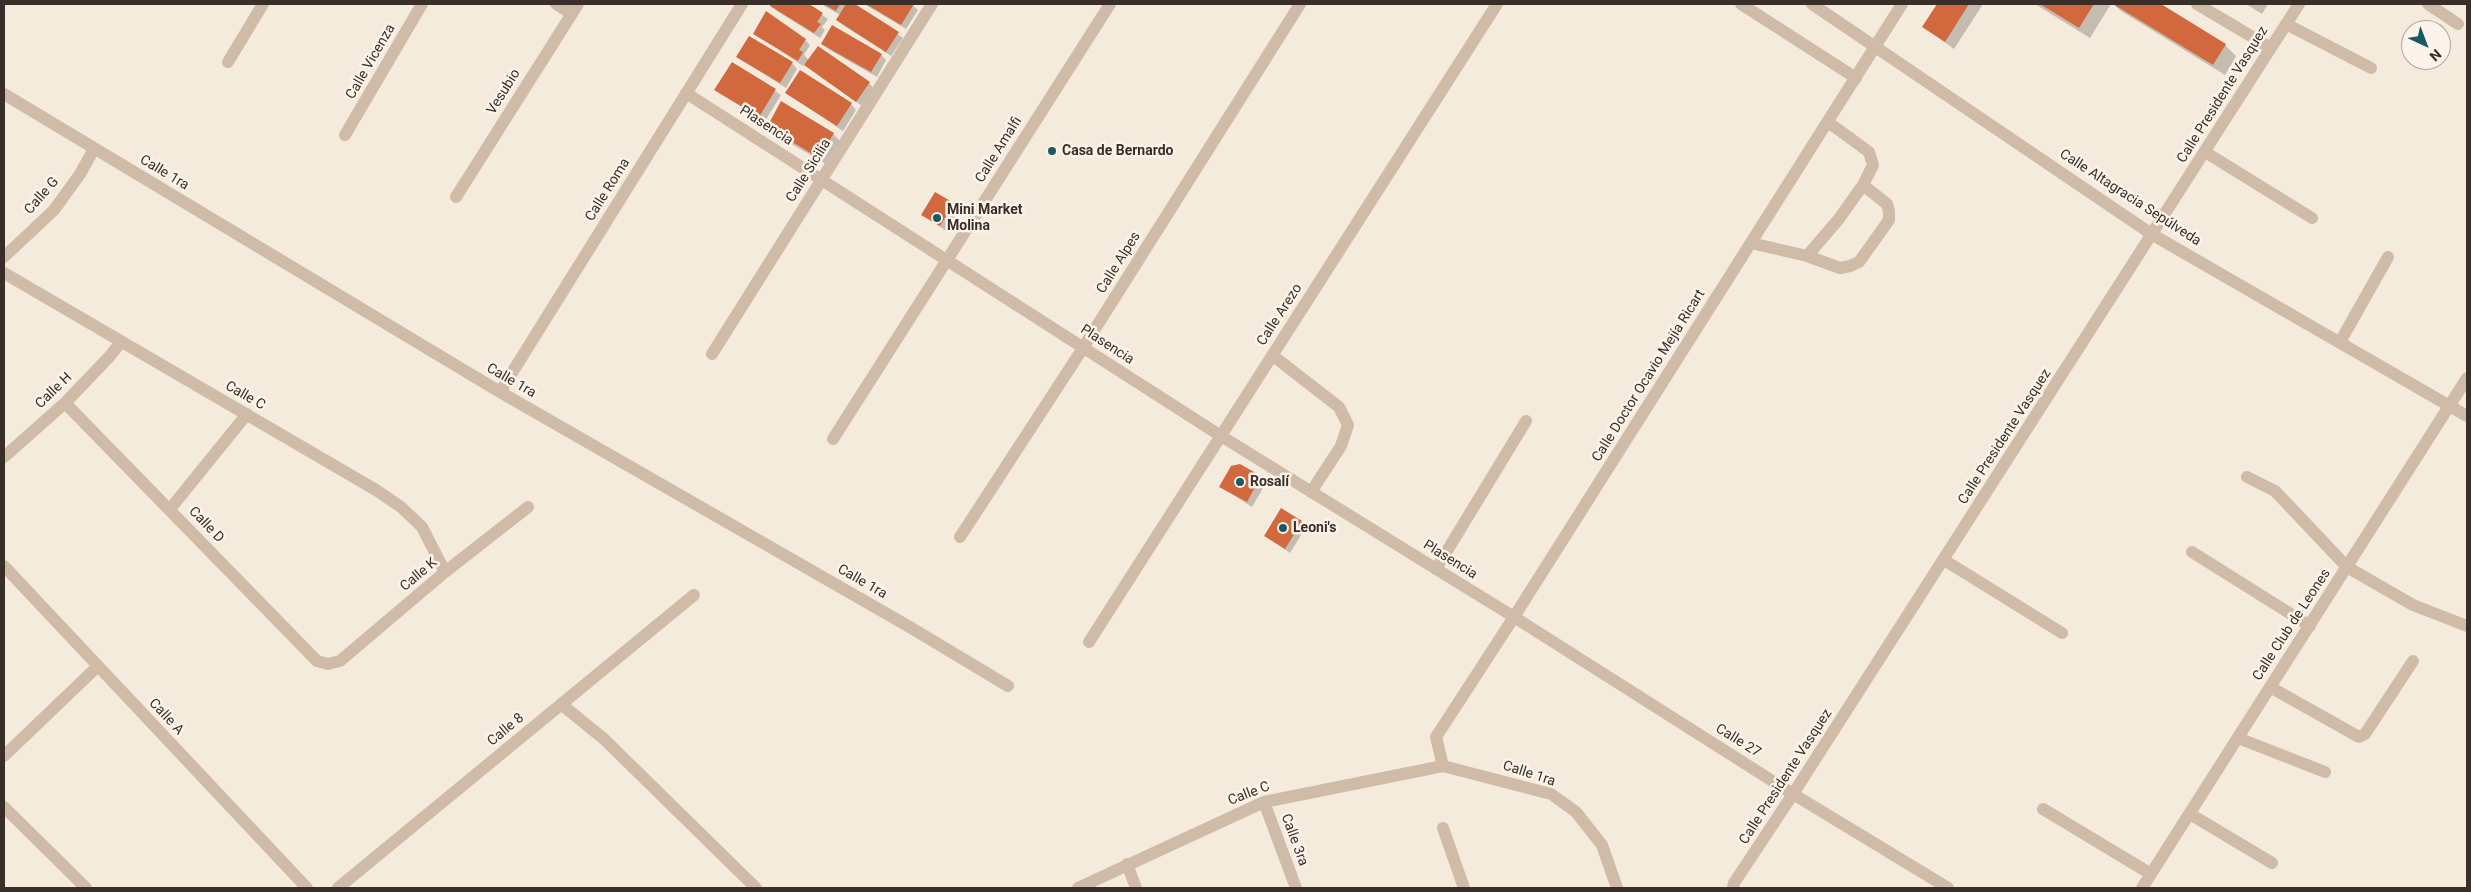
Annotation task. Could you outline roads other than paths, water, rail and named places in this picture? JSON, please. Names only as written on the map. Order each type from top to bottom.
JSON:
[{"type":"street","points":[[228,62],[263,4]]},
{"type":"street","name":"Calle Vicenza","points":[[345,135],[422,4]]},
{"type":"street","points":[[556,4],[575,9]]},
{"type":"street","name":"Calle Roma","points":[[500,392],[742,4]]},
{"type":"street","name":"Calle Sicilia","points":[[712,354],[932,4]]},
{"type":"street","name":"Calle Amalfi","points":[[833,439],[1110,4]]},
{"type":"street","name":"Calle Alpes","points":[[960,537],[1083,348],[1300,4]]},
{"type":"street","name":"Calle Arezo","points":[[1089,642],[1497,4]]},
{"type":"street","points":[[1741,4],[1856,78]]},
{"type":"street","name":"Calle Altagracia Sepúlveda","points":[[1812,4],[2153,234],[2467,416]]},
{"type":"street","name":"Calle Doctor Ocavio Mejía Ricart","points":[[1442,766],[1436,736],[1514,617],[1902,4]]},
{"type":"street","points":[[2197,4],[2271,48]]},
{"type":"street","name":"Calle Presidente Vasquez","points":[[1733,886],[1944,560],[2299,4]]},
{"type":"street","points":[[2428,4],[2458,24]]},
{"type":"street","name":"Vesubio","points":[[456,197],[575,9]]},
{"type":"street","points":[[2286,24],[2371,68]]},
{"type":"street","name":"Plasencia","points":[[686,93],[1221,436],[1514,617]]},
{"type":"street","name":"Calle 1ra","points":[[4,94],[500,392],[908,626],[1008,686]]},
{"type":"street","points":[[1807,256],[1838,220],[1863,185],[1873,165],[1869,152],[1828,122]]},
{"type":"street","name":"Calle G","points":[[4,257],[54,210],[80,174],[94,149]]},
{"type":"street","points":[[2204,152],[2312,218]]},
{"type":"street","points":[[1751,243],[1807,256],[1840,268],[1859,262],[1888,220],[1889,211],[1887,204],[1863,185]]},
{"type":"street","points":[[2340,342],[2388,257]]},
{"type":"street","name":"Calle C","points":[[4,273],[247,414],[401,507],[422,527],[445,572]]},
{"type":"street","name":"Calle H","points":[[4,457],[65,403],[110,356],[120,342]]},
{"type":"street","points":[[1272,355],[1339,407],[1348,425],[1341,446],[1311,492]]},
{"type":"street","name":"Calle Club de Leones","points":[[2142,888],[2467,378]]},
{"type":"street","name":"Calle D","points":[[65,403],[318,661],[328,664]]},
{"type":"street","points":[[170,509],[247,414]]},
{"type":"street","points":[[1436,569],[1526,421]]},
{"type":"street","points":[[2247,478],[2275,491],[2347,567],[2413,605],[2467,626]]},
{"type":"street","name":"Calle K","points":[[328,664],[340,661],[445,572],[528,507]]},
{"type":"street","points":[[2192,552],[2310,626]]},
{"type":"street","points":[[1944,560],[2062,633]]},
{"type":"street","name":"Calle A","points":[[4,566],[307,888]]},
{"type":"street","name":"Calle 8","points":[[338,888],[694,594]]},
{"type":"street","name":"Calle 27","points":[[1514,617],[1793,794],[1928,883],[1948,888]]},
{"type":"street","points":[[2270,687],[2359,737],[2365,734],[2412,661]]},
{"type":"street","points":[[4,756],[98,666]]},
{"type":"street","points":[[561,704],[604,739],[756,888]]},
{"type":"street","points":[[2238,738],[2325,772]]},
{"type":"street","name":"Calle 1ra","points":[[1442,766],[1551,794],[1576,812],[1602,845],[1617,888]]},
{"type":"street","name":"Calle C","points":[[1078,888],[1264,802],[1442,766]]},
{"type":"street","name":"Calle 3ra","points":[[1264,802],[1296,888]]},
{"type":"street","points":[[4,807],[86,888]]},
{"type":"street","points":[[2044,809],[2151,874]]},
{"type":"street","points":[[2190,814],[2272,863]]},
{"type":"street","points":[[1443,828],[1464,888]]},
{"type":"street","points":[[1127,864],[1136,888]]},
{"type":"place","name":"Casa de Bernardo","points":[[1052,151]]},
{"type":"place","name":"Mini Market Molina","points":[[937,218]]},
{"type":"place","name":"Rosalí","points":[[1240,482]]},
{"type":"place","name":"Leoni's","points":[[1283,528]]}]
